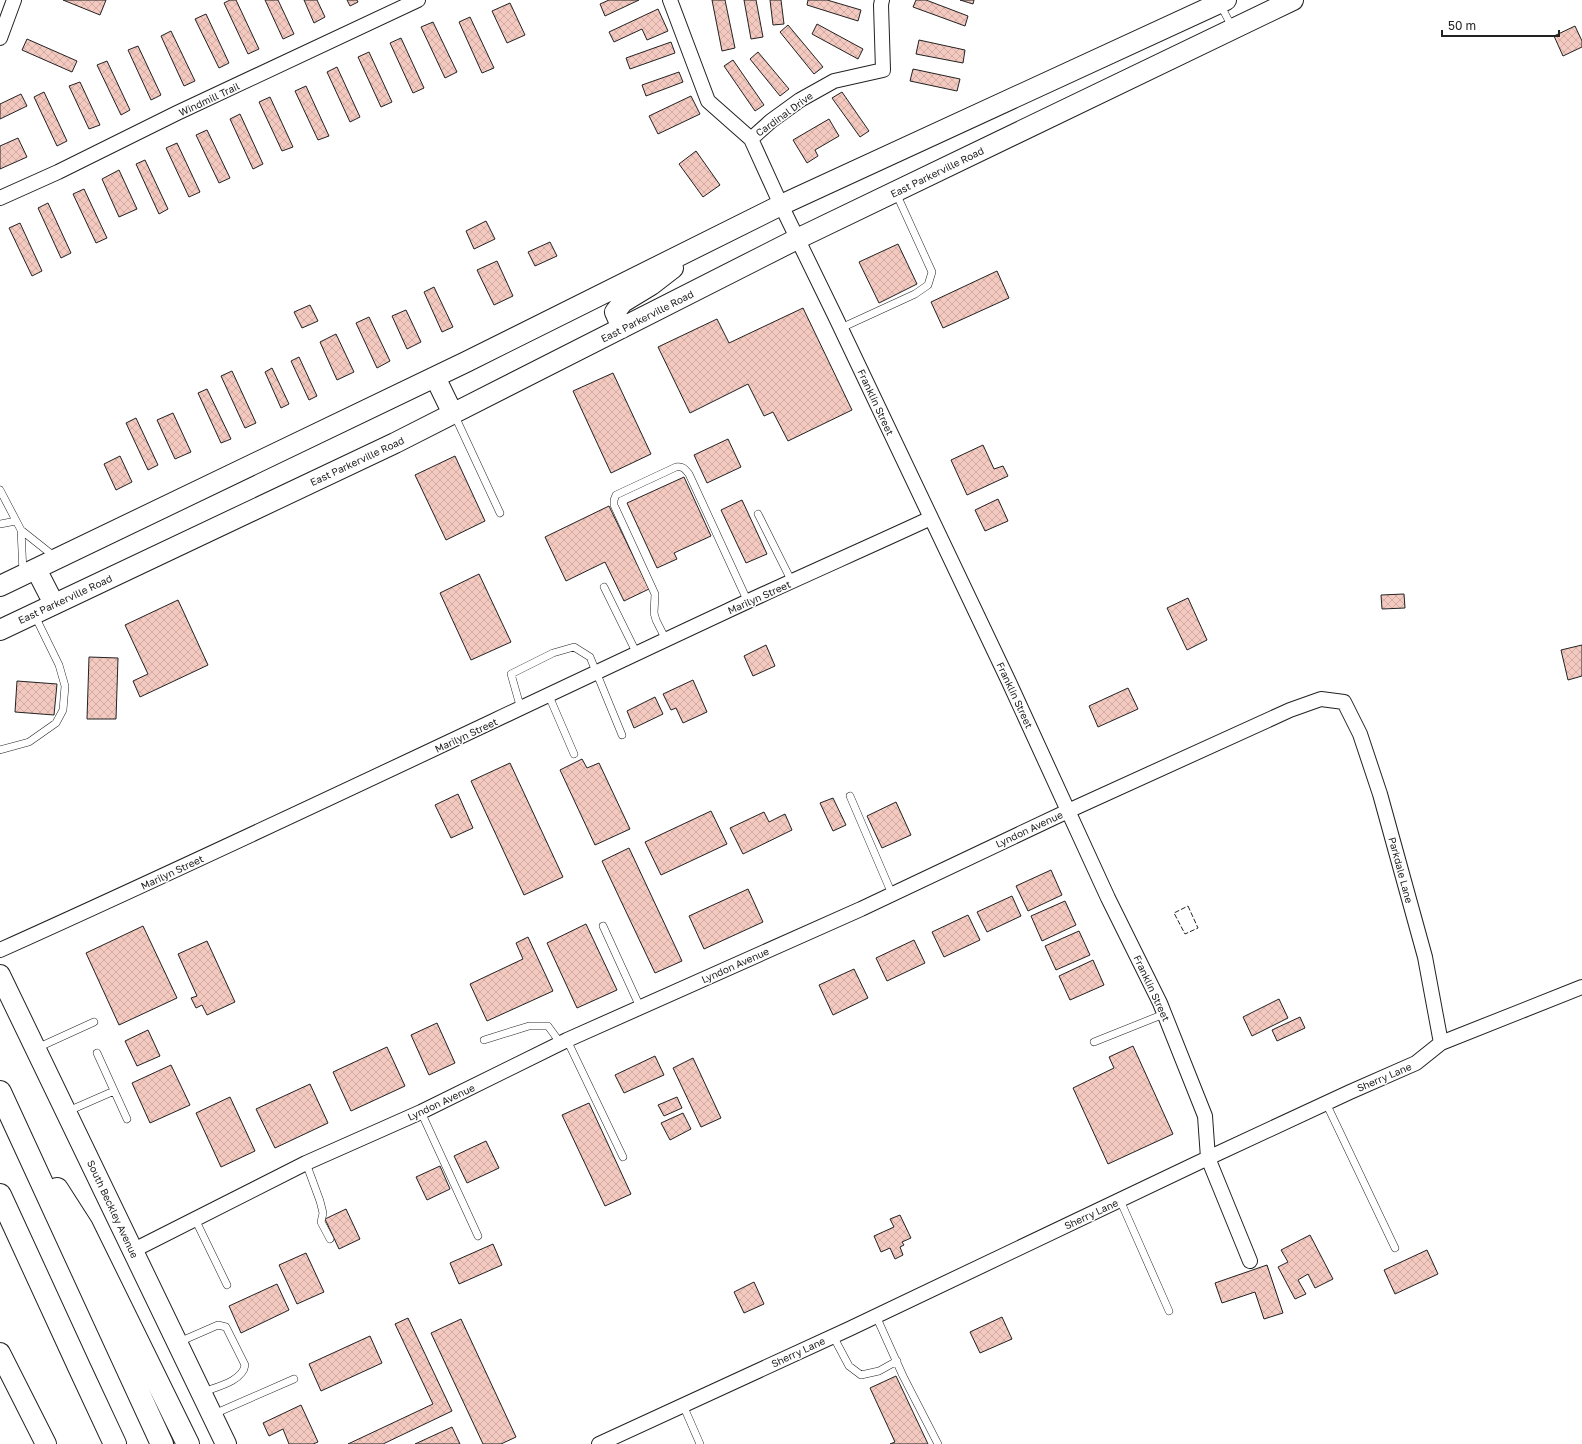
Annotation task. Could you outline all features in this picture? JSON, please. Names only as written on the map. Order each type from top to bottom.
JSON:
[{"type":"highway","points":[[0,1092],[162,1444]]},
{"type":"highway","points":[[9,1112],[82,1228],[188,1444]]},
{"type":"highway","points":[[0,1195],[115,1444]]},
{"type":"highway","points":[[80,1369],[106,1444]]},
{"type":"main road","name":"East Parkerville Road","points":[[0,630],[395,443],[797,240],[1294,0]]},
{"type":"main road","points":[[0,586],[435,377],[780,205],[1221,1]]},
{"type":"main road","points":[[622,328],[616,312],[624,302],[652,285],[711,239]]},
{"type":"main road","points":[[435,377],[454,414]]},
{"type":"main road","points":[[29,572],[54,604]]},
{"type":"main road","name":"South Beckley Avenue","points":[[0,974],[226,1444]]},
{"type":"main road","points":[[0,1353],[46,1444]]},
{"type":"street","points":[[0,38],[5,29],[14,0]]},
{"type":"street","name":"Windmill Trail","points":[[0,198],[58,172],[418,0]]},
{"type":"street","name":"Cardinal Drive","points":[[670,0],[708,101],[751,139],[771,121],[800,100],[834,81],[882,70],[882,0]]},
{"type":"street","name":"Franklin Street","points":[[751,139],[780,205],[841,328],[1108,898],[1164,1014],[1205,1116],[1208,1158],[1250,1261]]},
{"type":"street","name":"Marilyn Street","points":[[0,950],[101,905],[666,640],[931,518]]},
{"type":"street","name":"Lyndon Avenue","points":[[132,1251],[306,1163],[421,1112],[563,1042],[892,894],[1068,811],[1290,710],[1321,699],[1344,702]]},
{"type":"street","name":"Parkdale Lane","points":[[1344,702],[1360,734],[1380,794],[1426,957],[1441,1043]]},
{"type":"street","name":"Sherry Lane","points":[[600,1444],[876,1316],[1326,1103],[1416,1064],[1441,1043],[1582,987]]},
{"type":"lane","points":[[1221,1],[1233,29]]},
{"type":"lane","points":[[841,328],[915,294],[928,285],[932,272],[895,192]]},
{"type":"lane","points":[[454,414],[500,513]]},
{"type":"lane","points":[[666,640],[654,613],[655,594],[614,505],[614,500],[616,495],[676,467],[685,469],[689,474],[748,602]]},
{"type":"lane","points":[[0,490],[21,530],[29,572]]},
{"type":"lane","points":[[758,514],[792,582]]},
{"type":"lane","points":[[0,524],[16,521]]},
{"type":"lane","points":[[21,530],[57,558]]},
{"type":"lane","points":[[604,587],[637,654]]},
{"type":"lane","points":[[0,750],[29,742],[56,723],[63,710],[65,686],[59,666],[34,614]]},
{"type":"lane","points":[[521,709],[511,674],[553,653],[574,647],[590,657],[622,735]]},
{"type":"lane","points":[[549,696],[574,754]]},
{"type":"lane","points":[[850,796],[892,894]]},
{"type":"lane","points":[[603,926],[640,1008]]},
{"type":"lane","points":[[1094,1042],[1164,1014]]},
{"type":"lane","points":[[36,1048],[94,1022]]},
{"type":"lane","points":[[484,1040],[529,1026],[548,1026],[556,1037],[563,1042],[623,1157]]},
{"type":"lane","points":[[97,1053],[127,1119]]},
{"type":"lane","points":[[66,1112],[114,1091]]},
{"type":"lane","points":[[1326,1103],[1395,1248]]},
{"type":"lane","points":[[421,1112],[478,1236]]},
{"type":"lane","points":[[306,1163],[320,1201],[323,1213],[321,1222],[330,1239]]},
{"type":"lane","points":[[1120,1200],[1168,1311]]},
{"type":"lane","points":[[195,1219],[227,1286]]},
{"type":"lane","points":[[876,1316],[938,1444]]},
{"type":"lane","points":[[177,1343],[218,1325],[226,1327],[245,1365],[245,1370],[234,1380],[201,1393]]},
{"type":"lane","points":[[833,1336],[848,1366],[861,1375],[879,1371],[897,1362]]},
{"type":"lane","points":[[212,1415],[294,1379]]},
{"type":"lane","points":[[683,1405],[700,1444]]},
{"type":"building","points":[[63,0],[106,0],[100,15]]},
{"type":"building","points":[[230,0],[236,0],[259,49],[248,54],[224,3]]},
{"type":"building","points":[[265,0],[278,0],[294,34],[283,39]]},
{"type":"building","points":[[304,0],[317,0],[325,17],[314,23]]},
{"type":"building","points":[[347,0],[357,0],[358,2],[350,6]]},
{"type":"building","points":[[609,0],[639,0],[605,16],[600,4]]},
{"type":"building","points":[[712,0],[725,0],[735,48],[722,51]]},
{"type":"building","points":[[744,0],[756,0],[763,37],[751,39]]},
{"type":"building","points":[[770,0],[781,0],[784,24],[773,25]]},
{"type":"building","points":[[808,0],[827,0],[861,10],[858,21],[807,5]]},
{"type":"building","points":[[916,0],[926,0],[968,16],[965,26],[913,7]]},
{"type":"building","points":[[960,0],[974,0],[973,4]]},
{"type":"building","points":[[510,3],[525,35],[507,43],[492,11]]},
{"type":"building","points":[[658,9],[668,31],[647,40],[642,29],[614,42],[609,32]]},
{"type":"building","points":[[206,14],[229,63],[219,68],[195,19]]},
{"type":"building","points":[[470,17],[494,68],[482,73],[459,22]]},
{"type":"building","points":[[433,22],[457,72],[445,78],[421,27]]},
{"type":"building","points":[[817,24],[863,49],[858,59],[812,34]]},
{"type":"building","points":[[788,25],[823,67],[814,74],[780,32]]},
{"type":"building","points":[[1575,26],[1582,41],[1582,47],[1563,56],[1554,36]]},
{"type":"building","points":[[171,31],[195,81],[184,86],[161,36]]},
{"type":"building","points":[[401,38],[424,88],[413,93],[390,43]]},
{"type":"building","points":[[27,39],[77,61],[72,72],[22,50]]},
{"type":"building","points":[[919,40],[965,50],[963,63],[916,54]]},
{"type":"building","points":[[671,42],[675,53],[630,69],[626,58]]},
{"type":"building","points":[[138,46],[161,95],[151,100],[128,50]]},
{"type":"building","points":[[369,52],[392,102],[381,107],[358,57]]},
{"type":"building","points":[[758,52],[789,89],[780,96],[750,59]]},
{"type":"building","points":[[733,60],[764,105],[755,111],[724,66]]},
{"type":"building","points":[[107,61],[130,110],[121,115],[97,65]]},
{"type":"building","points":[[337,67],[360,117],[350,122],[327,72]]},
{"type":"building","points":[[913,69],[960,79],[957,91],[910,81]]},
{"type":"building","points":[[679,72],[683,82],[646,96],[642,85]]},
{"type":"building","points":[[80,82],[100,125],[89,129],[69,86]]},
{"type":"building","points":[[306,86],[329,136],[318,140],[295,91]]},
{"type":"building","points":[[44,92],[67,141],[57,146],[34,97]]},
{"type":"building","points":[[842,92],[869,131],[860,137],[832,98]]},
{"type":"building","points":[[21,94],[27,106],[0,119],[0,104]]},
{"type":"building","points":[[691,96],[700,114],[658,134],[649,116]]},
{"type":"building","points":[[270,97],[293,147],[282,151],[259,102]]},
{"type":"building","points":[[240,114],[263,164],[253,169],[230,119]]},
{"type":"building","points":[[829,119],[839,136],[815,150],[818,156],[807,163],[793,140]]},
{"type":"building","points":[[207,130],[230,178],[219,183],[196,135]]},
{"type":"building","points":[[18,138],[27,157],[0,169],[0,146]]},
{"type":"building","points":[[177,143],[200,192],[189,197],[166,148]]},
{"type":"building","points":[[696,151],[720,185],[703,197],[679,164]]},
{"type":"building","points":[[145,160],[168,209],[159,214],[136,164]]},
{"type":"building","points":[[119,170],[137,209],[119,217],[102,179]]},
{"type":"building","points":[[84,189],[107,238],[96,243],[73,194]]},
{"type":"building","points":[[48,203],[71,253],[61,258],[38,208]]},
{"type":"building","points":[[486,221],[495,239],[474,249],[466,231]]},
{"type":"building","points":[[20,223],[42,271],[32,276],[9,228]]},
{"type":"building","points":[[550,242],[557,256],[535,266],[528,252]]},
{"type":"building","points":[[898,244],[917,284],[879,303],[859,262]]},
{"type":"building","points":[[497,261],[513,296],[494,305],[477,270]]},
{"type":"building","points":[[997,271],[1009,298],[943,328],[931,302]]},
{"type":"building","points":[[434,287],[453,327],[442,332],[424,292]]},
{"type":"building","points":[[310,305],[318,321],[302,328],[294,312]]},
{"type":"building","points":[[803,308],[852,410],[788,441],[773,412],[764,416],[748,384],[690,413],[658,347],[717,319],[729,343]]},
{"type":"building","points":[[406,310],[421,342],[407,349],[392,316]]},
{"type":"building","points":[[369,317],[390,361],[377,368],[356,323]]},
{"type":"building","points":[[336,334],[354,372],[337,380],[320,342]]},
{"type":"building","points":[[299,357],[317,396],[309,400],[291,361]]},
{"type":"building","points":[[272,368],[289,404],[281,408],[265,372]]},
{"type":"building","points":[[232,371],[256,423],[245,428],[221,376]]},
{"type":"building","points":[[613,373],[651,454],[611,473],[573,391]]},
{"type":"building","points":[[207,389],[231,439],[221,443],[198,393]]},
{"type":"building","points":[[173,413],[191,452],[175,459],[157,420]]},
{"type":"building","points":[[136,418],[158,465],[148,470],[126,423]]},
{"type":"building","points":[[728,439],[741,467],[707,483],[694,455]]},
{"type":"building","points":[[983,445],[994,469],[1003,466],[1008,476],[967,495],[951,460]]},
{"type":"building","points":[[120,456],[132,482],[116,490],[104,464]]},
{"type":"building","points":[[455,456],[485,521],[446,540],[415,475]]},
{"type":"building","points":[[684,477],[711,536],[674,553],[677,559],[657,568],[627,503]]},
{"type":"building","points":[[998,499],[1008,521],[985,531],[975,510]]},
{"type":"building","points":[[742,500],[767,554],[746,563],[721,510]]},
{"type":"building","points":[[609,506],[649,589],[624,601],[605,562],[566,581],[545,537]]},
{"type":"building","points":[[479,574],[511,642],[471,660],[440,593]]},
{"type":"building","points":[[1404,594],[1405,608],[1382,609],[1381,595]]},
{"type":"building","points":[[1188,598],[1207,640],[1187,650],[1167,608]]},
{"type":"building","points":[[178,600],[208,665],[140,697],[133,681],[148,674],[125,625]]},
{"type":"building","points":[[766,645],[775,666],[753,676],[744,656]]},
{"type":"building","points":[[1582,645],[1582,676],[1568,680],[1561,650]]},
{"type":"building","points":[[89,657],[118,658],[116,719],[87,719]]},
{"type":"building","points":[[693,680],[707,712],[683,723],[676,708],[671,710],[663,694]]},
{"type":"building","points":[[17,681],[57,684],[54,715],[15,712]]},
{"type":"building","points":[[1128,688],[1138,709],[1098,727],[1089,706]]},
{"type":"building","points":[[655,697],[663,714],[634,728],[627,711]]},
{"type":"building","points":[[582,759],[587,768],[599,763],[630,829],[595,845],[560,770]]},
{"type":"building","points":[[510,763],[563,877],[524,895],[471,781]]},
{"type":"building","points":[[458,794],[473,828],[451,838],[435,805]]},
{"type":"building","points":[[833,798],[846,825],[833,831],[820,803]]},
{"type":"building","points":[[896,802],[911,835],[882,848],[867,816]]},
{"type":"building","points":[[711,811],[727,844],[661,875],[645,842]]},
{"type":"building","points":[[764,812],[769,822],[785,814],[792,830],[743,854],[730,828]]},
{"type":"building","points":[[629,848],[682,961],[655,973],[602,861]]},
{"type":"building","points":[[1051,870],[1062,895],[1028,911],[1016,886]]},
{"type":"building","points":[[748,889],[763,922],[704,949],[689,916]]},
{"type":"building","points":[[1012,896],[1021,916],[987,932],[977,912]]},
{"type":"building","points":[[1065,901],[1076,925],[1042,941],[1031,916]]},
{"type":"building","points":[[968,915],[980,940],[944,957],[932,932]]},
{"type":"building","points":[[586,924],[617,990],[577,1008],[547,943]]},
{"type":"building","points":[[143,926],[177,998],[119,1025],[86,953]]},
{"type":"building","points":[[1079,931],[1090,955],[1056,970],[1045,946]]},
{"type":"building","points":[[528,937],[553,991],[487,1021],[470,984],[523,959],[516,943]]},
{"type":"building","points":[[914,940],[925,963],[887,981],[876,958]]},
{"type":"building","points":[[207,941],[235,1002],[207,1015],[202,1005],[196,1008],[191,998],[197,996],[178,954]]},
{"type":"building","points":[[1093,960],[1104,985],[1070,1000],[1059,976]]},
{"type":"building","points":[[854,969],[868,998],[833,1015],[819,985]]},
{"type":"building","points":[[1279,999],[1288,1018],[1252,1036],[1243,1017]]},
{"type":"building","points":[[1300,1017],[1305,1028],[1277,1041],[1272,1030]]},
{"type":"building","points":[[437,1023],[455,1063],[429,1075],[411,1035]]},
{"type":"building","points":[[148,1030],[160,1056],[137,1066],[125,1041]]},
{"type":"building","points":[[1133,1046],[1173,1134],[1108,1164],[1073,1088],[1114,1068],[1109,1057]]},
{"type":"building","points":[[387,1047],[405,1086],[351,1111],[333,1072]]},
{"type":"building","points":[[655,1056],[664,1075],[624,1093],[615,1075]]},
{"type":"building","points":[[693,1058],[721,1118],[701,1127],[673,1068]]},
{"type":"building","points":[[171,1065],[190,1105],[150,1123],[132,1083]]},
{"type":"building","points":[[310,1084],[328,1123],[275,1148],[256,1109]]},
{"type":"building","points":[[230,1097],[255,1151],[221,1167],[196,1113]]},
{"type":"building","points":[[677,1097],[682,1108],[664,1116],[658,1105]]},
{"type":"building","points":[[589,1103],[631,1194],[605,1206],[562,1115]]},
{"type":"building","points":[[683,1113],[691,1129],[670,1140],[661,1123]]},
{"type":"building","points":[[486,1141],[499,1168],[467,1183],[454,1156]]},
{"type":"building","points":[[440,1166],[450,1189],[427,1200],[416,1177]]},
{"type":"building","points":[[346,1209],[360,1239],[339,1249],[325,1219]]},
{"type":"building","points":[[900,1215],[911,1238],[902,1242],[904,1245],[900,1247],[903,1255],[895,1259],[890,1248],[881,1252],[874,1236],[894,1227],[890,1219]]},
{"type":"building","points":[[1310,1235],[1333,1279],[1315,1288],[1308,1274],[1298,1280],[1306,1294],[1295,1299],[1278,1267],[1288,1262],[1281,1250]]},
{"type":"building","points":[[493,1244],[502,1265],[459,1284],[450,1263]]},
{"type":"building","points":[[1427,1250],[1438,1274],[1395,1294],[1384,1270]]},
{"type":"building","points":[[306,1253],[324,1292],[297,1304],[279,1265]]},
{"type":"building","points":[[1267,1265],[1283,1313],[1264,1319],[1255,1292],[1222,1303],[1215,1283]]},
{"type":"building","points":[[754,1282],[764,1304],[744,1313],[734,1292]]},
{"type":"building","points":[[277,1284],[289,1310],[241,1333],[229,1306]]},
{"type":"building","points":[[1002,1317],[1012,1339],[980,1353],[970,1332]]},
{"type":"building","points":[[408,1318],[452,1411],[383,1444],[348,1444],[433,1404],[395,1324]]},
{"type":"building","points":[[461,1319],[516,1437],[501,1444],[483,1444],[431,1333]]},
{"type":"building","points":[[370,1336],[382,1363],[321,1391],[309,1364]]},
{"type":"building","points":[[896,1376],[928,1444],[890,1444],[895,1442],[870,1388]]},
{"type":"building","points":[[301,1405],[318,1442],[313,1444],[289,1444],[283,1429],[269,1436],[263,1423]]},
{"type":"building","points":[[452,1427],[460,1444],[415,1444]]},
{"type":"fence","points":[[1188,906],[1198,928],[1185,934],[1174,913],[1188,906]]}]
